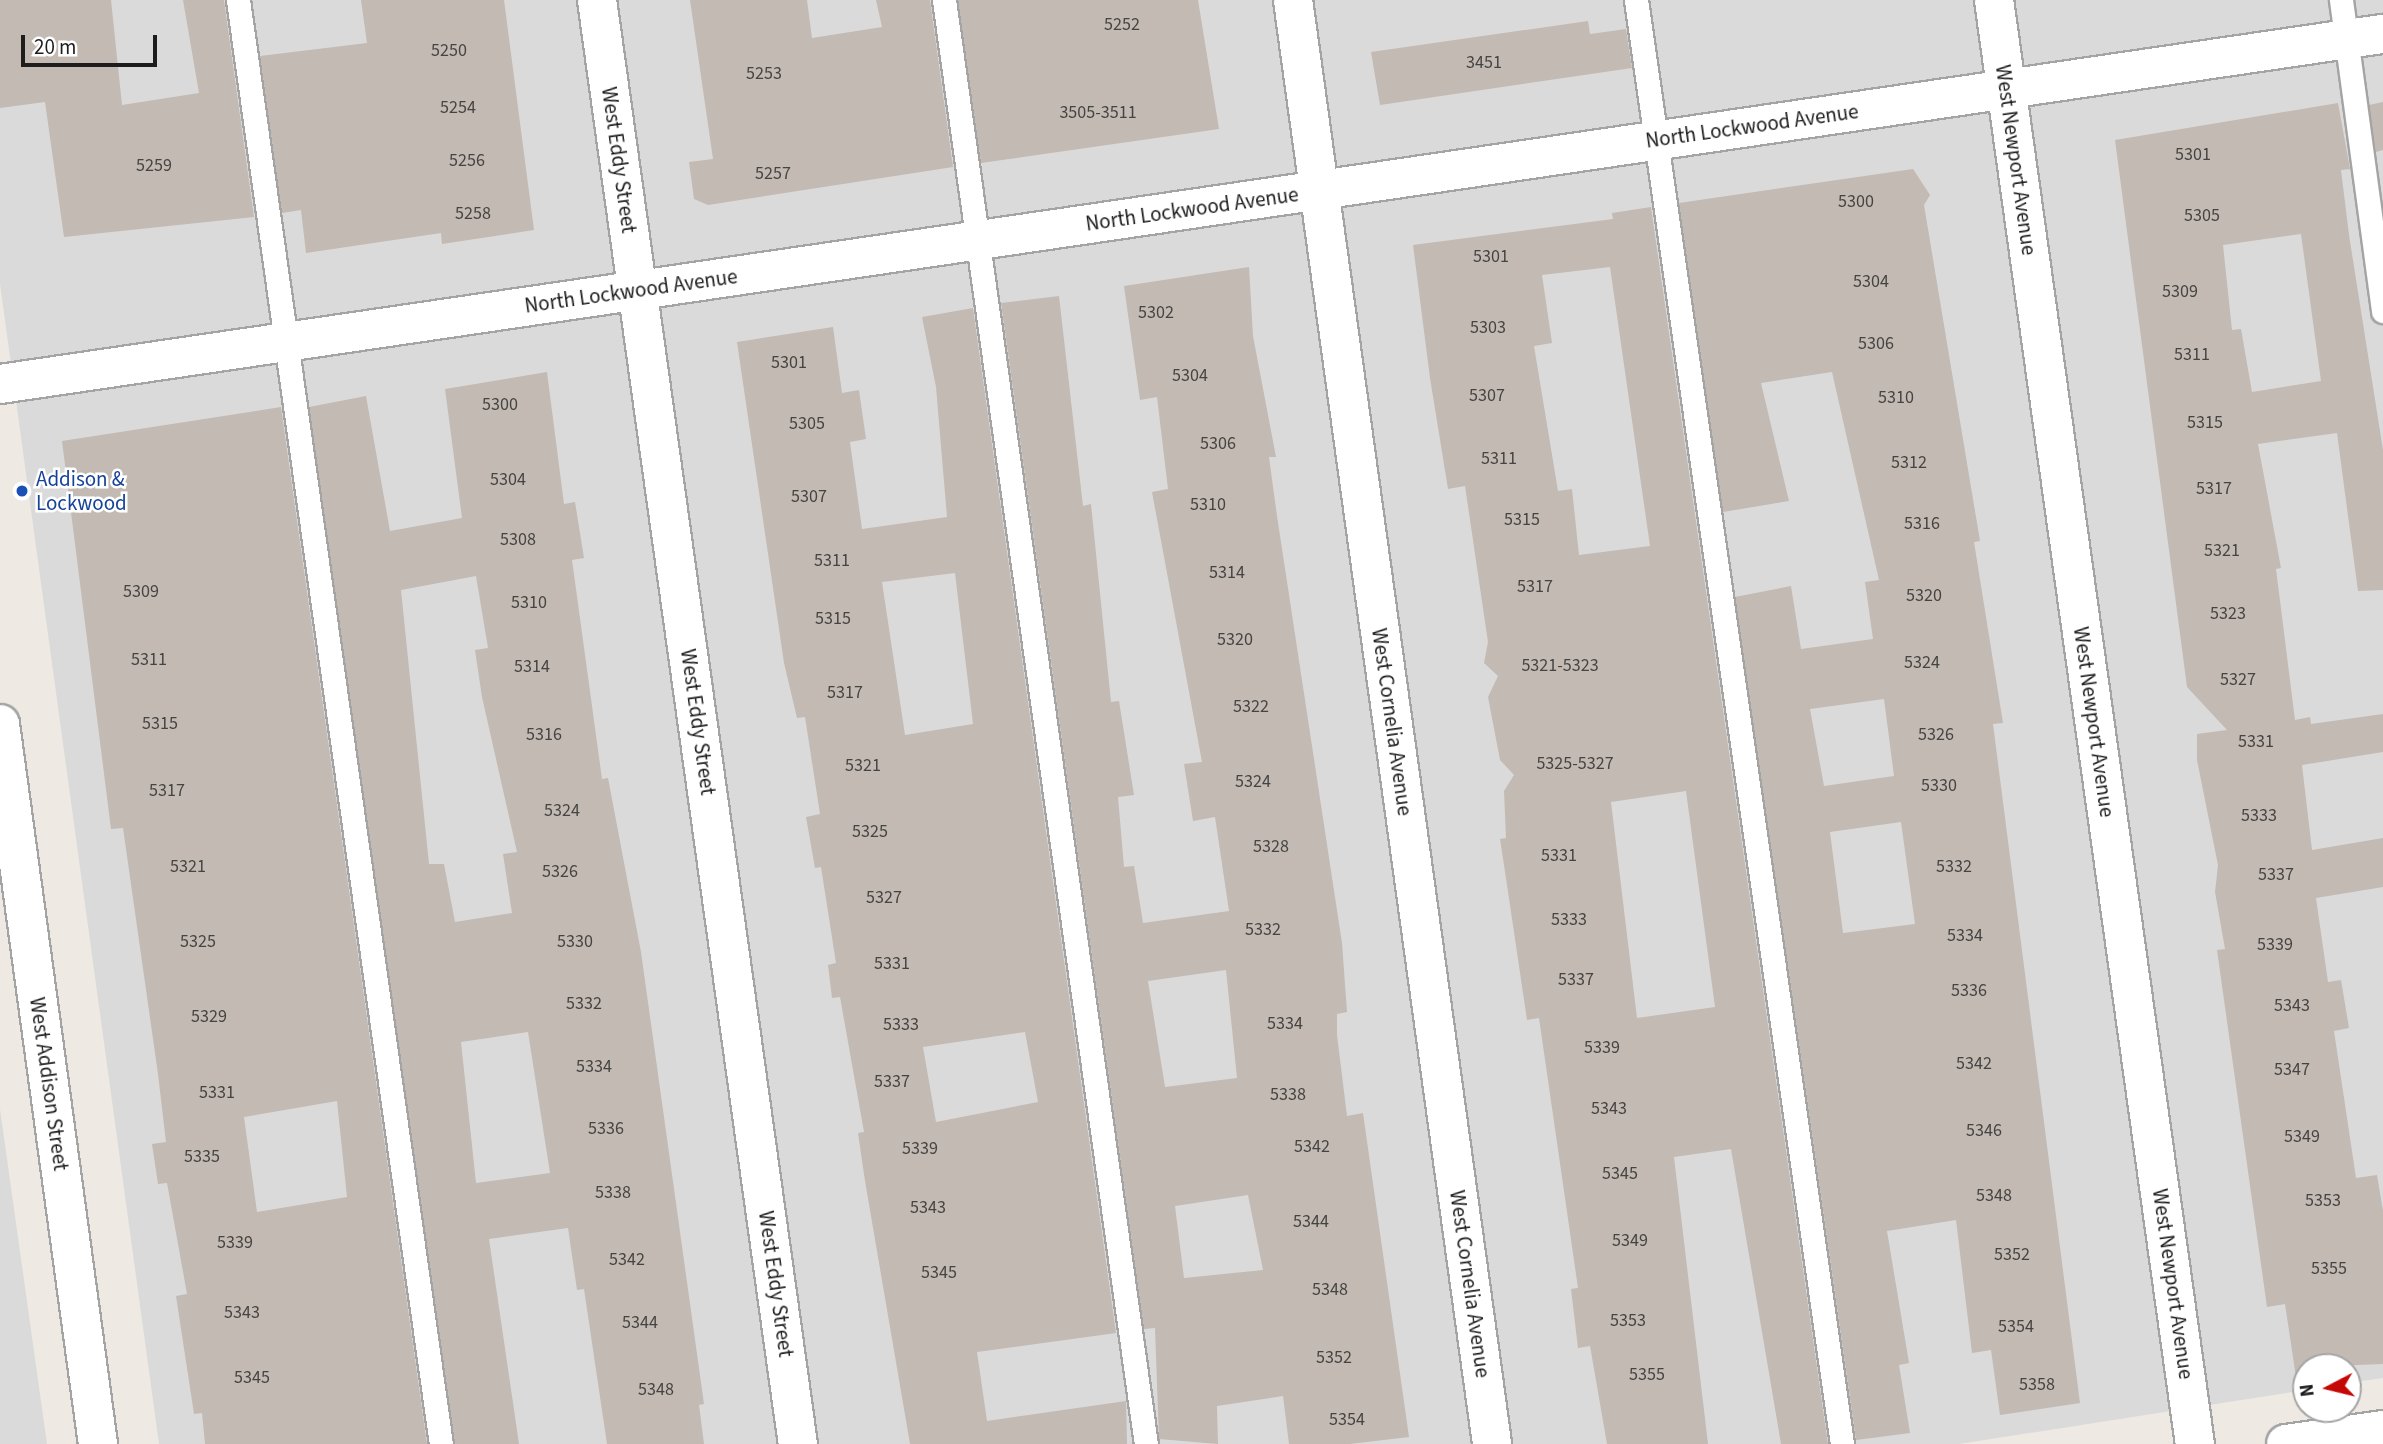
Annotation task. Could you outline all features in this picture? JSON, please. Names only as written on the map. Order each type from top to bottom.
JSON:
[{"type":"street","name":"West Eddy Street","points":[[597,0],[798,1444]]},
{"type":"street","name":"West Cornelia Avenue","points":[[1293,0],[1493,1444]]},
{"type":"street","name":"West Newport Avenue","points":[[1994,0],[2195,1444]]},
{"type":"street","name":"North Lockwood Avenue","points":[[0,384],[2365,36]]},
{"type":"street","name":"West Addison Street","points":[[0,724],[97,1444]]},
{"type":"street","points":[[2286,1444],[2383,1430]]},
{"type":"lane","points":[[238,0],[441,1444]]},
{"type":"lane","points":[[944,0],[1146,1444]]},
{"type":"lane","points":[[1636,0],[1842,1444]]},
{"type":"lane","points":[[2341,0],[2365,36],[2383,311]]},
{"type":"shaded area","points":[[0,0],[2383,0],[2383,1378],[2362,1381],[2362,1353],[2292,1353],[2292,1392],[1959,1444],[159,1444],[0,284]]},
{"type":"shaded area","points":[[0,1109],[47,1444],[0,1444]]},
{"type":"building","points":[[0,0],[111,0],[122,105],[199,93],[183,0],[224,0],[254,217],[64,237],[45,102],[0,108]]},
{"type":"building","points":[[361,0],[504,0],[534,230],[442,244],[441,233],[306,253],[301,210],[282,213],[260,56],[367,43]]},
{"type":"building","points":[[690,0],[807,0],[812,38],[882,27],[876,0],[930,0],[953,167],[708,205],[694,199],[689,162],[713,159]]},
{"type":"building","points":[[958,0],[1198,0],[1219,129],[981,163]]},
{"type":"building","points":[[1588,21],[1590,34],[1626,29],[1632,68],[1380,105],[1371,52]]},
{"type":"building","points":[[2383,102],[2383,150],[2376,152],[2369,105]]},
{"type":"building","points":[[2338,103],[2350,169],[2341,170],[2349,235],[2383,450],[2383,590],[2358,591],[2337,433],[2258,444],[2281,568],[2276,569],[2295,720],[2310,717],[2311,724],[2383,714],[2383,752],[2302,765],[2312,850],[2383,838],[2383,887],[2316,898],[2328,982],[2341,980],[2349,1028],[2334,1031],[2356,1178],[2377,1175],[2383,1211],[2383,1364],[2362,1365],[2362,1353],[2292,1353],[2285,1304],[2267,1307],[2217,950],[2225,949],[2215,892],[2218,865],[2197,760],[2197,734],[2227,730],[2187,687],[2115,140]],"holes":[[[2301,234],[2321,381],[2252,392],[2241,329],[2232,330],[2223,245]]]},
{"type":"building","points":[[1913,169],[1930,195],[1924,205],[1980,541],[1974,542],[2003,723],[1993,724],[2080,1403],[2000,1415],[1991,1350],[1972,1353],[1956,1220],[1887,1231],[1909,1363],[1899,1365],[1910,1433],[1856,1440],[1735,597],[1791,586],[1801,649],[1873,639],[1865,582],[1879,580],[1832,372],[1761,383],[1789,501],[1723,512],[1679,203]],"holes":[[[1884,699],[1894,776],[1824,786],[1810,709]],[[1901,822],[1915,924],[1843,933],[1830,832]]]},
{"type":"building","points":[[1651,207],[1828,1444],[1781,1444],[1731,1149],[1674,1157],[1708,1444],[1607,1444],[1590,1346],[1578,1348],[1571,1289],[1578,1288],[1539,1018],[1527,1020],[1500,839],[1506,838],[1504,791],[1514,775],[1500,760],[1488,697],[1498,676],[1484,663],[1488,642],[1465,486],[1448,489],[1413,245],[1613,219],[1612,213]],"holes":[[[1610,267],[1650,546],[1579,555],[1572,489],[1558,491],[1534,346],[1552,343],[1542,275]],[[1686,791],[1715,1007],[1637,1018],[1611,802]]]},
{"type":"building","points":[[1249,267],[1253,336],[1276,457],[1269,457],[1277,516],[1342,943],[1347,1012],[1337,1014],[1337,1035],[1347,1116],[1363,1113],[1409,1437],[1350,1444],[1289,1444],[1283,1396],[1217,1406],[1218,1444],[1159,1439],[1155,1328],[1144,1329],[1001,303],[1059,296],[1083,506],[1091,504],[1111,702],[1119,701],[1134,795],[1118,797],[1124,867],[1134,866],[1143,923],[1229,911],[1215,817],[1193,821],[1184,764],[1202,762],[1152,492],[1168,489],[1157,397],[1140,400],[1124,286]],"holes":[[[1226,970],[1237,1078],[1165,1087],[1148,981]],[[1248,1195],[1263,1270],[1184,1278],[1175,1206]]]},
{"type":"building","points":[[973,308],[1116,1333],[977,1352],[987,1421],[1126,1401],[1127,1444],[910,1444],[865,1181],[858,1133],[864,1132],[840,997],[832,998],[828,965],[836,963],[821,867],[815,868],[806,817],[820,814],[805,717],[797,718],[784,663],[737,342],[833,327],[842,393],[859,390],[866,439],[850,442],[862,529],[947,517],[936,387],[922,317]],"holes":[[[955,573],[973,724],[905,735],[882,582]],[[1025,1032],[1038,1102],[936,1122],[923,1047]]]},
{"type":"building","points":[[547,372],[564,504],[575,502],[584,558],[572,560],[602,779],[608,778],[641,952],[704,1404],[699,1405],[704,1444],[607,1444],[584,1289],[577,1290],[568,1228],[489,1239],[519,1444],[455,1444],[309,407],[366,396],[390,531],[462,518],[445,389]],"holes":[[[476,576],[488,648],[475,650],[482,697],[517,852],[503,854],[512,913],[455,922],[444,864],[429,864],[401,590]],[[528,1032],[550,1173],[476,1183],[461,1042]]]},
{"type":"building","points":[[281,407],[427,1444],[205,1444],[202,1413],[194,1414],[176,1296],[187,1294],[167,1183],[158,1184],[152,1144],[166,1142],[158,1074],[123,828],[111,829],[62,441]],"holes":[[[337,1101],[347,1197],[257,1212],[244,1117]]]},
{"type":"place","name":"Addison & Lockwood","points":[[22,491]]}]
